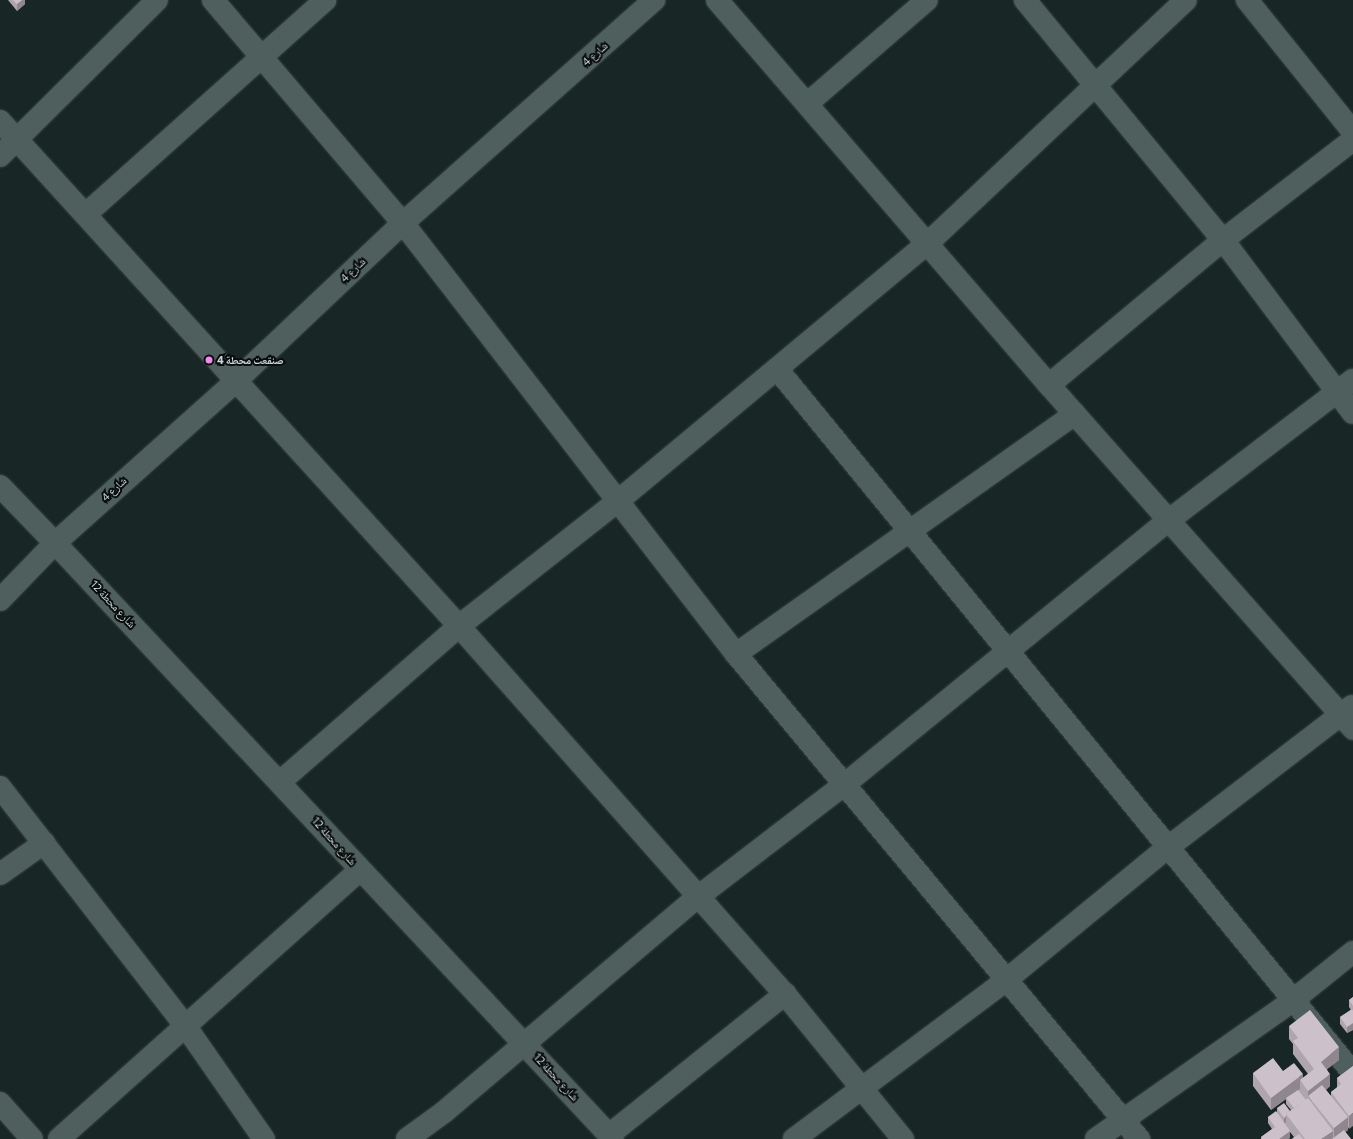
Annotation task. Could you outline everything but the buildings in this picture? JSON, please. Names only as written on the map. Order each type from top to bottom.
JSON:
[{"type":"street","points":[[0,156],[157,0]]},
{"type":"street","points":[[213,0],[403,223],[736,654],[845,784],[1005,981],[1139,1139]]},
{"type":"street","points":[[86,214],[325,0]]},
{"type":"street","name":"شارع 4","points":[[0,600],[55,543],[237,380],[403,223],[654,0]]},
{"type":"street","points":[[717,0],[808,103],[1049,385],[1169,520],[1349,717],[1168,848],[1005,981],[860,1086],[794,1139]]},
{"type":"street","points":[[808,103],[927,0]]},
{"type":"street","points":[[1025,0],[1223,240],[1346,386],[1353,413]]},
{"type":"street","points":[[281,781],[459,626],[618,501],[778,370],[928,243],[1186,0]]},
{"type":"street","points":[[1247,0],[1353,132]]},
{"type":"street","points":[[0,121],[459,626],[699,896],[785,994],[903,1139]]},
{"type":"street","points":[[1049,385],[1223,240],[1353,140]]},
{"type":"street","points":[[778,370],[909,533],[1009,650],[1292,1001],[1353,1073]]},
{"type":"street","points":[[407,1139],[526,1045],[699,896],[845,784],[1169,520],[1346,386]]},
{"type":"street","points":[[736,654],[909,533],[1075,414]]},
{"type":"street","name":"شارع محطة 12","points":[[0,486],[281,781],[360,870],[611,1137]]},
{"type":"street","points":[[0,787],[184,1024],[264,1139]]},
{"type":"street","points":[[0,874],[44,843]]},
{"type":"street","points":[[71,1135],[184,1024],[360,870]]},
{"type":"street","points":[[1096,1139],[1292,1001],[1353,952]]},
{"type":"street","points":[[611,1137],[785,994]]},
{"type":"street","points":[[0,1103],[32,1139]]},
{"type":"place","name":"صنقعت محطة 4","points":[[209,360]]}]
